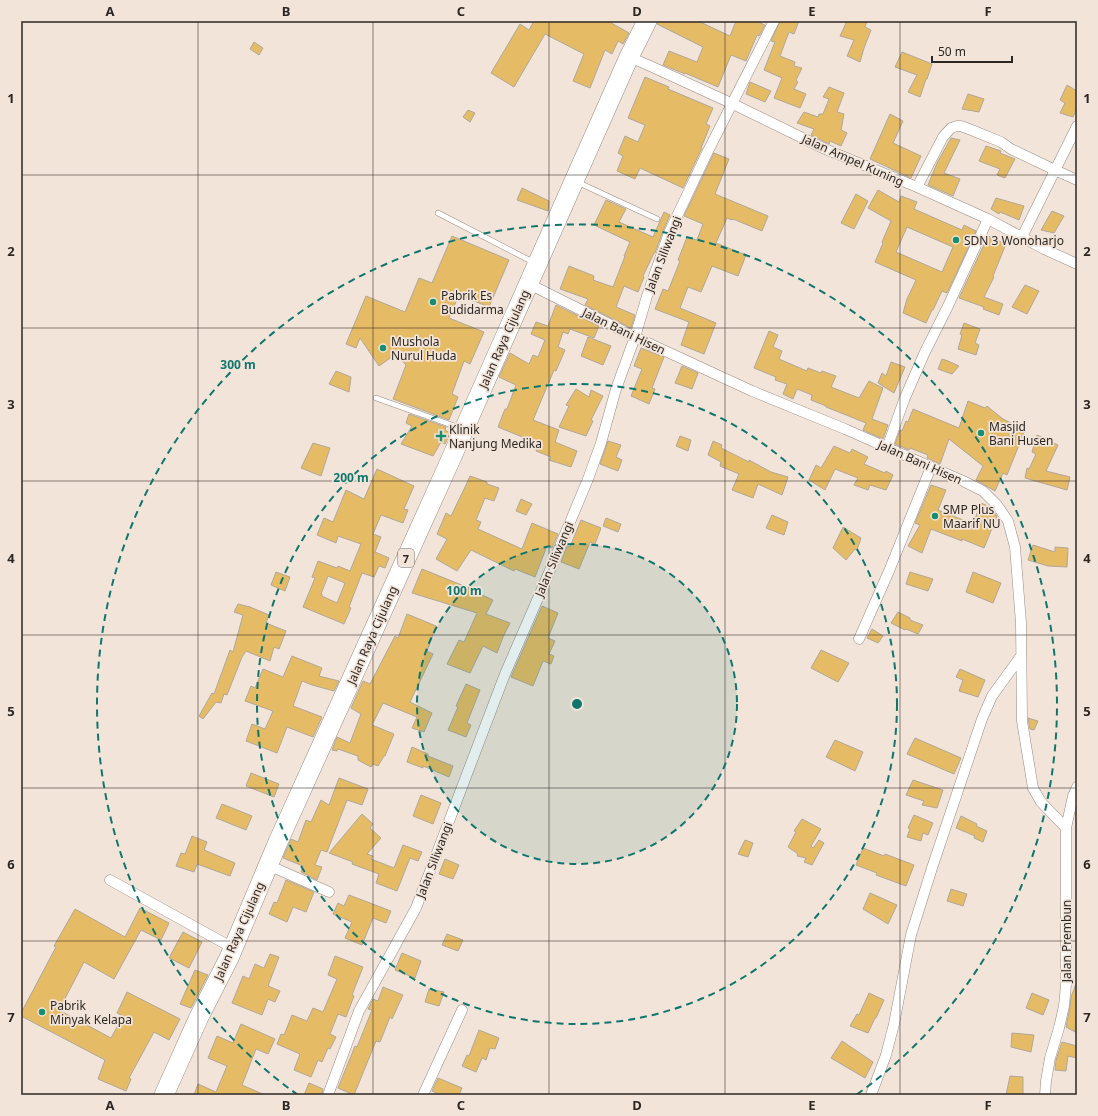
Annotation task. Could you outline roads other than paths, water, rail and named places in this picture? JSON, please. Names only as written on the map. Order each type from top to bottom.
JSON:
[{"type":"highway","name":"Jalan Raya Cijulang","points":[[164,1095],[199,1017],[233,948],[268,865],[464,430],[629,57],[647,21]]},
{"type":"street","name":"Jalan Siliwangi","points":[[328,1095],[359,1011],[416,908],[505,674],[588,479],[601,443],[616,389],[635,336],[647,296],[670,233],[706,155],[774,21]]},
{"type":"street","name":"Jalan Ampel Kuning","points":[[629,57],[733,104],[825,149],[917,187],[988,219],[1044,249],[1077,264]]},
{"type":"street","points":[[917,187],[943,137],[951,128],[956,126],[974,130],[1001,142],[1011,149],[1077,180]]},
{"type":"street","points":[[1022,237],[1077,126]]},
{"type":"street","points":[[887,448],[904,400],[924,354],[988,219]]},
{"type":"street","name":"Jalan Bani Hisen","points":[[529,284],[752,391],[845,429],[983,491],[1008,521],[1015,547],[1021,623],[1022,721],[1033,788],[1041,802],[1066,828]]},
{"type":"street","points":[[859,639],[889,571],[931,467]]},
{"type":"street","points":[[871,1095],[886,1054],[894,1024],[911,936],[934,860],[982,719],[992,696],[1021,656]]},
{"type":"street","name":"Jalan Prembun","points":[[1045,1095],[1050,1058],[1062,1014],[1066,985],[1066,828],[1073,796],[1077,787]]},
{"type":"street","points":[[268,865],[329,892]]},
{"type":"street","points":[[110,880],[233,948]]},
{"type":"street","points":[[423,1095],[462,1010]]},
{"type":"lane","points":[[574,181],[657,219]]},
{"type":"lane","points":[[438,214],[538,264]]},
{"type":"lane","points":[[376,398],[464,430]]},
{"type":"place","name":"SDN 3 Wonoharjo","points":[[956,240]]},
{"type":"place","name":"Pabrik Es Budidarma","points":[[433,302]]},
{"type":"place","name":"Mushola Nurul Huda","points":[[383,348]]},
{"type":"place","name":"Masjid Bani Husen","points":[[981,433]]},
{"type":"place","name":"Klinik Nanjung Medika","points":[[441,436]]},
{"type":"place","name":"SMP Plus Maarif NU","points":[[935,516]]},
{"type":"place","name":"Pabrik Minyak Kelapa","points":[[42,1012]]}]
